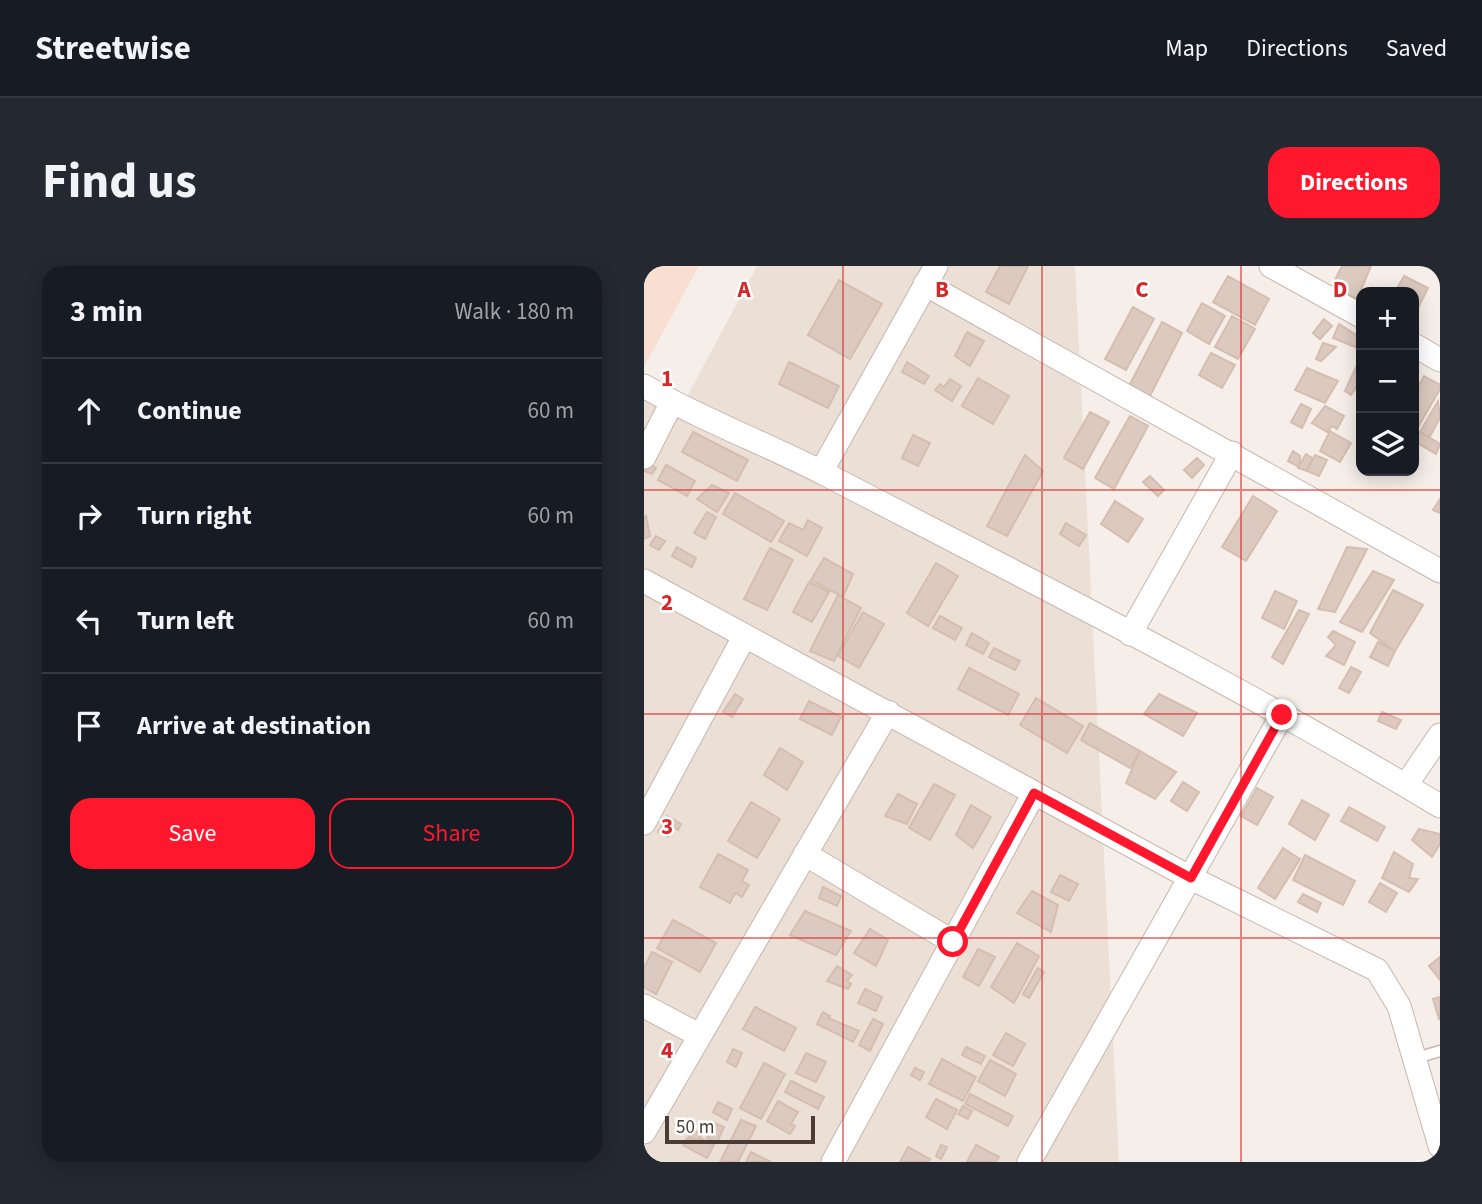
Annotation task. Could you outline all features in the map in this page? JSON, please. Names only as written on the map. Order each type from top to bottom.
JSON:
[{"type":"street","points":[[1271,266],[1356,313]]},
{"type":"street","points":[[821,472],[930,275],[1232,453],[1440,571]]},
{"type":"street","points":[[1419,348],[1440,360]]},
{"type":"street","points":[[644,386],[821,472],[1130,634],[1282,715],[1440,806]]},
{"type":"street","points":[[644,457],[673,402]]},
{"type":"street","points":[[1130,634],[1232,453]]},
{"type":"street","points":[[644,581],[1191,878],[1377,970],[1399,1006],[1440,1146]]},
{"type":"street","points":[[644,823],[744,637]]},
{"type":"street","points":[[644,1132],[888,712]]},
{"type":"street","points":[[1029,1162],[1282,715]]},
{"type":"street","points":[[1406,785],[1440,735]]},
{"type":"street","points":[[833,1162],[1034,793]]},
{"type":"street","points":[[805,854],[953,942]]},
{"type":"street","points":[[644,1006],[699,1035]]},
{"type":"lane","points":[[1416,1058],[1440,1051]]},
{"type":"shaded area","points":[[644,266],[699,266],[644,367]]},
{"type":"shaded area","points":[[757,266],[1075,266],[1119,1162],[644,1162],[644,400],[676,417]]},
{"type":"building","points":[[1000,266],[1028,266],[1009,304],[986,292]]},
{"type":"building","points":[[1342,266],[1371,266],[1362,287],[1356,287],[1356,298],[1332,286]]},
{"type":"building","points":[[1228,276],[1269,299],[1255,325],[1213,302]]},
{"type":"building","points":[[1404,276],[1428,288],[1419,306],[1419,287],[1398,287]]},
{"type":"building","points":[[839,280],[882,304],[850,359],[808,335]]},
{"type":"building","points":[[1202,303],[1225,316],[1209,344],[1187,331]]},
{"type":"building","points":[[1133,307],[1154,319],[1126,370],[1105,359]]},
{"type":"building","points":[[1232,316],[1255,329],[1238,359],[1215,347]]},
{"type":"building","points":[[1324,319],[1332,326],[1320,339],[1313,333]]},
{"type":"building","points":[[1162,322],[1182,333],[1150,396],[1129,386]]},
{"type":"building","points":[[1339,324],[1356,335],[1356,346],[1355,347],[1333,338]]},
{"type":"building","points":[[967,332],[984,341],[970,366],[955,356]]},
{"type":"building","points":[[1323,343],[1336,347],[1321,361],[1316,359]]},
{"type":"building","points":[[1211,353],[1235,365],[1222,388],[1199,375]]},
{"type":"building","points":[[789,362],[839,386],[828,408],[779,384]]},
{"type":"building","points":[[907,362],[929,376],[924,384],[902,372]]},
{"type":"building","points":[[1356,367],[1356,388],[1351,395],[1345,391]]},
{"type":"building","points":[[1307,368],[1338,381],[1325,403],[1295,390]]},
{"type":"building","points":[[1424,376],[1440,385],[1440,389],[1419,425],[1419,413],[1419,385]]},
{"type":"building","points":[[978,378],[1009,396],[993,424],[962,406]]},
{"type":"building","points":[[950,379],[961,386],[952,401],[935,390],[940,384],[944,387]]},
{"type":"building","points":[[1438,401],[1440,418],[1429,438],[1420,432]]},
{"type":"building","points":[[1301,404],[1311,409],[1302,428],[1291,422]]},
{"type":"building","points":[[1325,406],[1344,416],[1337,429],[1332,426],[1327,432],[1312,423]]},
{"type":"building","points":[[1090,412],[1109,422],[1083,469],[1064,458]]},
{"type":"building","points":[[1130,416],[1148,426],[1114,489],[1095,478]]},
{"type":"building","points":[[1330,431],[1351,443],[1340,462],[1320,451]]},
{"type":"building","points":[[693,432],[748,460],[737,481],[682,452]]},
{"type":"building","points":[[1419,434],[1440,444],[1436,454],[1419,444]]},
{"type":"building","points":[[913,435],[930,443],[918,466],[902,458]]},
{"type":"building","points":[[1293,451],[1300,456],[1299,467],[1288,461]]},
{"type":"building","points":[[1306,454],[1312,458],[1307,471],[1298,468]]},
{"type":"building","points":[[1025,455],[1043,471],[1007,536],[987,526]]},
{"type":"building","points":[[1315,455],[1327,460],[1319,476],[1307,471]]},
{"type":"building","points":[[1197,458],[1204,465],[1192,478],[1184,470]]},
{"type":"building","points":[[648,464],[656,468],[652,474],[644,471]]},
{"type":"building","points":[[666,465],[695,481],[687,496],[658,480]]},
{"type":"building","points":[[1150,476],[1164,490],[1158,496],[1143,482]]},
{"type":"building","points":[[712,485],[729,493],[717,512],[697,499]]},
{"type":"building","points":[[735,493],[784,521],[771,542],[723,514]]},
{"type":"building","points":[[1253,496],[1277,511],[1246,561],[1222,547]]},
{"type":"building","points":[[1440,499],[1440,513],[1433,510]]},
{"type":"building","points":[[1115,501],[1143,519],[1128,542],[1101,524]]},
{"type":"building","points":[[707,512],[716,517],[705,539],[694,533]]},
{"type":"building","points":[[646,516],[650,536],[644,539],[644,517]]},
{"type":"building","points":[[808,520],[822,528],[807,556],[779,541],[789,523],[803,530]]},
{"type":"building","points":[[1066,523],[1086,535],[1079,546],[1060,534]]},
{"type":"building","points":[[656,536],[665,541],[659,550],[650,545]]},
{"type":"building","points":[[677,547],[696,558],[692,567],[672,556]]},
{"type":"building","points":[[1347,547],[1367,549],[1335,612],[1318,609]]},
{"type":"building","points":[[770,548],[793,560],[767,610],[744,599]]},
{"type":"building","points":[[824,558],[853,574],[843,597],[811,580]]},
{"type":"building","points":[[936,563],[958,576],[928,626],[907,613]]},
{"type":"building","points":[[1373,571],[1394,580],[1362,632],[1340,622]]},
{"type":"building","points":[[809,582],[829,592],[812,622],[793,612]]},
{"type":"building","points":[[1393,590],[1423,605],[1395,651],[1370,633]]},
{"type":"building","points":[[1275,591],[1297,601],[1284,629],[1262,618]]},
{"type":"building","points":[[838,595],[861,608],[834,661],[810,651]]},
{"type":"building","points":[[1299,610],[1309,614],[1283,664],[1272,657]]},
{"type":"building","points":[[863,612],[884,624],[859,668],[838,656]]},
{"type":"building","points":[[940,616],[962,628],[955,640],[933,628]]},
{"type":"building","points":[[1333,631],[1355,642],[1344,665],[1326,656],[1336,645],[1328,637]]},
{"type":"building","points":[[972,633],[989,643],[983,654],[966,645]]},
{"type":"building","points":[[1378,642],[1395,651],[1388,666],[1370,657]]},
{"type":"building","points":[[994,648],[1020,661],[1015,670],[989,657]]},
{"type":"building","points":[[1351,667],[1361,672],[1349,693],[1339,688]]},
{"type":"building","points":[[969,668],[1019,694],[1008,715],[958,689]]},
{"type":"building","points":[[735,694],[743,699],[732,717],[723,712]]},
{"type":"building","points":[[1159,694],[1197,713],[1183,736],[1144,714]]},
{"type":"building","points":[[1036,698],[1083,726],[1067,753],[1020,725]]},
{"type":"building","points":[[809,701],[841,717],[832,735],[800,719]]},
{"type":"building","points":[[1382,712],[1401,720],[1396,729],[1378,721]]},
{"type":"building","points":[[1090,723],[1140,751],[1130,768],[1081,740]]},
{"type":"building","points":[[780,748],[803,762],[787,790],[764,775]]},
{"type":"building","points":[[1140,751],[1176,772],[1155,799],[1126,783]]},
{"type":"building","points":[[1183,782],[1199,792],[1187,811],[1171,801]]},
{"type":"building","points":[[934,784],[955,795],[930,840],[909,828]]},
{"type":"building","points":[[1257,788],[1273,797],[1257,825],[1241,816]]},
{"type":"building","points":[[898,794],[917,804],[907,824],[885,816]]},
{"type":"building","points":[[1302,800],[1329,815],[1315,840],[1289,824]]},
{"type":"building","points":[[751,802],[780,819],[757,858],[728,841]]},
{"type":"building","points":[[971,805],[991,817],[973,848],[956,835]]},
{"type":"building","points":[[1349,807],[1385,827],[1377,841],[1341,821]]},
{"type":"building","points":[[667,816],[681,824],[678,830],[673,827],[668,837],[658,832]]},
{"type":"building","points":[[1419,829],[1440,834],[1440,844],[1432,857],[1412,840]]},
{"type":"building","points":[[1283,848],[1300,859],[1275,899],[1258,888]]},
{"type":"building","points":[[1394,852],[1413,864],[1409,878],[1418,879],[1409,892],[1382,878]]},
{"type":"building","points":[[718,854],[748,870],[742,881],[749,885],[742,897],[735,893],[730,903],[700,887]]},
{"type":"building","points":[[1305,855],[1355,881],[1343,905],[1293,880]]},
{"type":"building","points":[[1060,875],[1078,884],[1069,901],[1051,892]]},
{"type":"building","points":[[1380,883],[1397,893],[1386,912],[1369,902]]},
{"type":"building","points":[[823,887],[841,896],[837,906],[819,898]]},
{"type":"building","points":[[1032,891],[1058,905],[1051,932],[1017,913]]},
{"type":"building","points":[[1303,894],[1321,903],[1317,912],[1298,902]]},
{"type":"building","points":[[805,911],[851,931],[836,955],[790,935]]},
{"type":"building","points":[[673,920],[716,943],[700,972],[657,948]]},
{"type":"building","points":[[870,929],[888,940],[876,966],[854,953]]},
{"type":"building","points":[[1017,943],[1039,956],[1014,1003],[991,987]]},
{"type":"building","points":[[978,949],[995,957],[979,986],[963,977]]},
{"type":"building","points":[[652,952],[672,962],[656,994],[644,987],[644,968]]},
{"type":"building","points":[[1440,957],[1440,980],[1429,966]]},
{"type":"building","points":[[837,966],[852,975],[847,981],[851,984],[848,989],[827,981]]},
{"type":"building","points":[[1038,968],[1044,972],[1029,998],[1023,994]]},
{"type":"building","points":[[865,989],[882,997],[876,1011],[858,1003]]},
{"type":"building","points":[[1440,997],[1440,1018],[1439,1019],[1433,999]]},
{"type":"building","points":[[755,1007],[796,1028],[784,1051],[743,1029]]},
{"type":"building","points":[[823,1012],[830,1016],[828,1018],[859,1031],[853,1042],[817,1024]]},
{"type":"building","points":[[873,1019],[883,1024],[870,1051],[859,1045]]},
{"type":"building","points":[[1006,1033],[1025,1044],[1013,1066],[993,1055]]},
{"type":"building","points":[[966,1047],[985,1056],[981,1064],[962,1055]]},
{"type":"building","points":[[733,1049],[742,1053],[736,1067],[727,1062]]},
{"type":"building","points":[[806,1053],[826,1062],[816,1082],[796,1073]]},
{"type":"building","points":[[942,1059],[976,1077],[963,1101],[929,1084]]},
{"type":"building","points":[[990,1060],[1016,1074],[1005,1096],[978,1081]]},
{"type":"building","points":[[764,1063],[785,1074],[761,1119],[740,1108]]},
{"type":"building","points":[[915,1068],[924,1072],[920,1080],[911,1075]]},
{"type":"building","points":[[791,1081],[824,1097],[818,1109],[785,1092]]},
{"type":"building","points":[[970,1094],[1013,1116],[1008,1126],[965,1104]]},
{"type":"building","points":[[936,1099],[957,1110],[947,1129],[926,1117]]},
{"type":"building","points":[[778,1101],[798,1112],[791,1124],[795,1126],[790,1134],[767,1121]]},
{"type":"building","points":[[718,1102],[732,1109],[727,1120],[713,1112]]},
{"type":"building","points":[[963,1106],[972,1111],[968,1119],[958,1114]]},
{"type":"building","points":[[741,1120],[756,1126],[738,1162],[720,1162]]},
{"type":"building","points":[[714,1123],[724,1127],[717,1143],[707,1138]]},
{"type":"building","points":[[692,1130],[702,1134],[698,1141],[689,1137]]},
{"type":"building","points":[[687,1138],[698,1143],[700,1138],[714,1145],[707,1158],[683,1145]]},
{"type":"building","points":[[941,1145],[947,1147],[941,1159],[936,1156]]},
{"type":"building","points":[[976,1145],[999,1157],[996,1162],[967,1162]]},
{"type":"building","points":[[908,1147],[930,1159],[928,1162],[900,1162]]},
{"type":"building","points":[[751,1152],[771,1162],[746,1162]]},
{"type":"route","points":[[953,942],[1034,793],[1191,878],[1282,715]]}]
